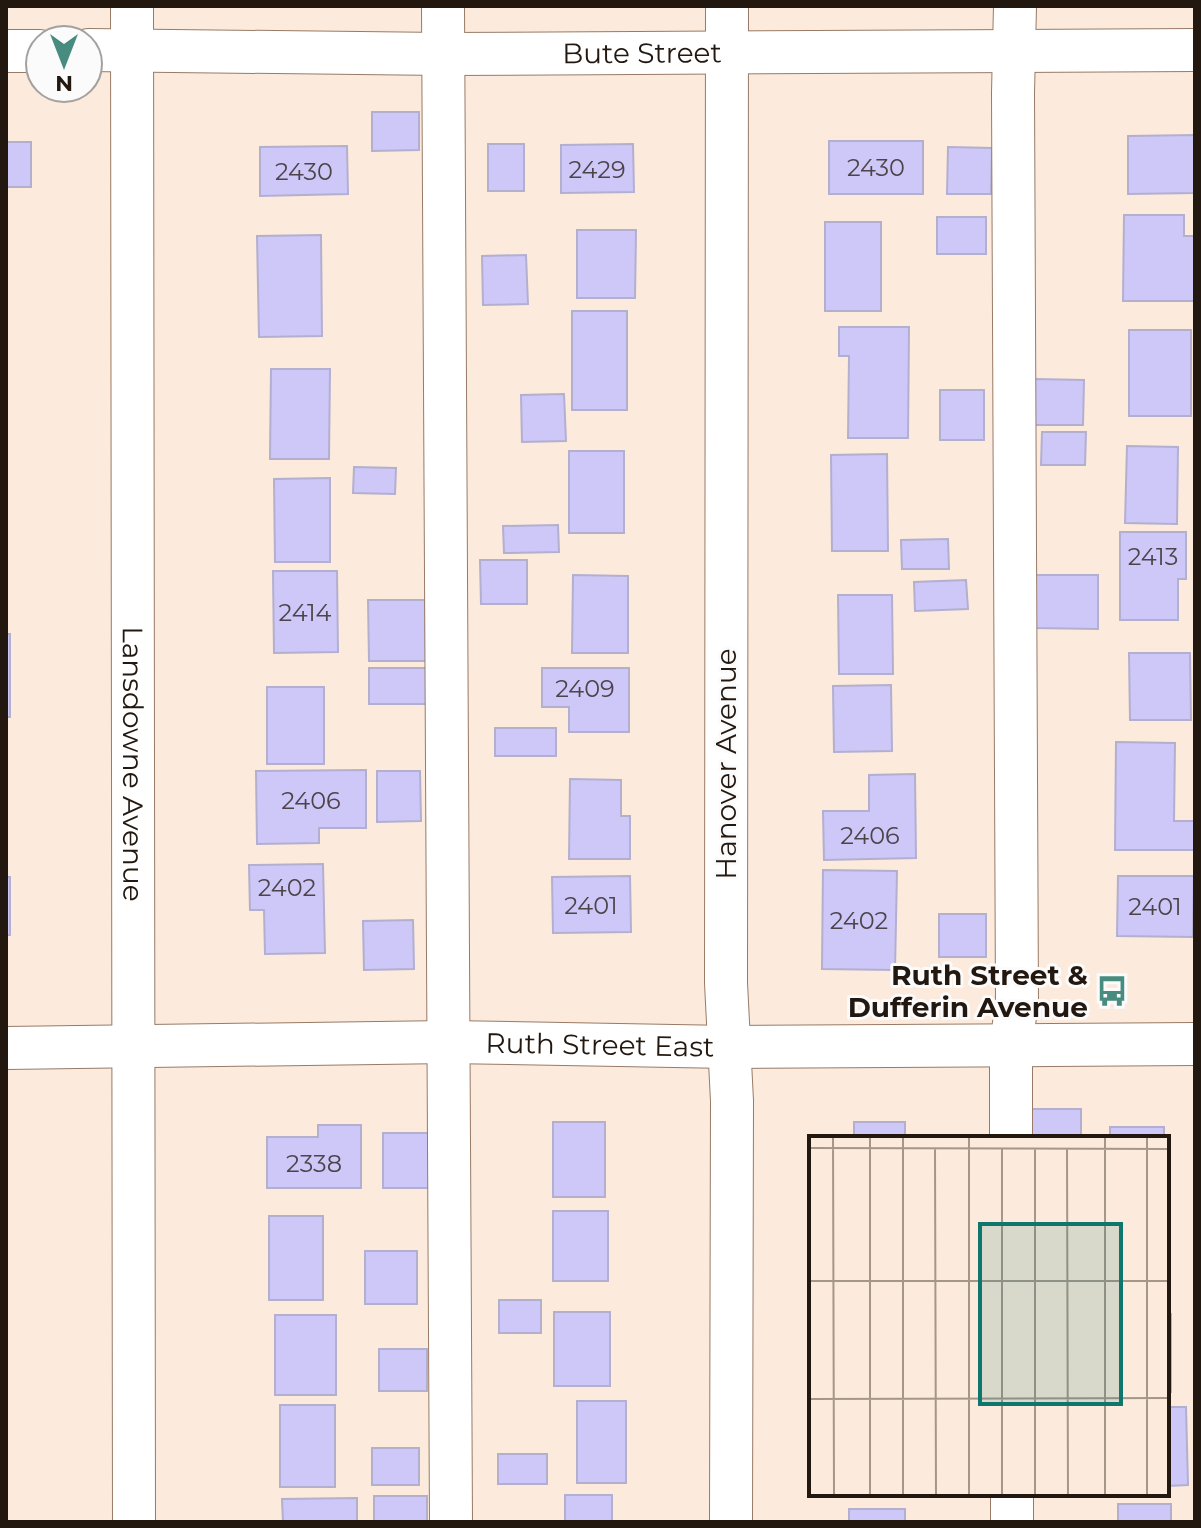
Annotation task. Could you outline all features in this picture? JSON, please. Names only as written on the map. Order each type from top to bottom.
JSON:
[{"type":"street","name":"Lansdowne Avenue","points":[[132,6],[134,1522]]},
{"type":"street","points":[[443,6],[451,1522]]},
{"type":"street","name":"Hanover Avenue","points":[[727,6],[726,983],[732,1101],[731,1522]]},
{"type":"street","points":[[1011,1136],[1011,1044],[1017,1003],[1015,6]]},
{"type":"street","name":"Bute Street","points":[[104,51],[727,54],[1195,50]]},
{"type":"street","name":"Ruth Street East","points":[[6,1048],[448,1042],[729,1047],[1195,1044]]},
{"type":"street","points":[[1012,1496],[1012,1522]]},
{"type":"building","points":[[372,112],[419,112],[419,150],[372,151]]},
{"type":"building","points":[[1195,135],[1195,193],[1128,194],[1128,136]]},
{"type":"building","points":[[829,141],[923,141],[923,194],[829,194]]},
{"type":"building","points":[[6,142],[31,142],[31,187],[6,187]]},
{"type":"building","points":[[488,144],[524,144],[524,191],[488,191]]},
{"type":"building","points":[[633,144],[634,192],[561,193],[561,145]]},
{"type":"building","points":[[347,146],[348,194],[260,196],[260,147]]},
{"type":"building","points":[[948,147],[992,148],[991,194],[947,194]]},
{"type":"building","points":[[1124,215],[1184,215],[1184,236],[1195,236],[1195,301],[1123,301]]},
{"type":"building","points":[[937,217],[986,217],[986,254],[937,254]]},
{"type":"building","points":[[825,222],[881,222],[881,311],[825,311]]},
{"type":"building","points":[[577,230],[636,230],[635,298],[577,298]]},
{"type":"building","points":[[321,235],[322,336],[259,337],[257,236]]},
{"type":"building","points":[[526,255],[528,304],[483,305],[482,256]]},
{"type":"building","points":[[572,311],[627,311],[627,410],[572,410]]},
{"type":"building","points":[[839,327],[909,327],[908,438],[848,438],[849,356],[839,356]]},
{"type":"building","points":[[1129,330],[1191,330],[1191,416],[1129,416]]},
{"type":"building","points":[[271,369],[330,369],[329,459],[270,459]]},
{"type":"building","points":[[1035,379],[1084,380],[1083,425],[1034,425]]},
{"type":"building","points":[[940,390],[984,390],[984,440],[940,440]]},
{"type":"building","points":[[564,394],[566,441],[522,442],[521,395]]},
{"type":"building","points":[[1042,432],[1086,432],[1085,465],[1041,465]]},
{"type":"building","points":[[1127,446],[1178,447],[1177,524],[1125,523]]},
{"type":"building","points":[[569,451],[624,451],[624,533],[569,533]]},
{"type":"building","points":[[887,454],[888,551],[832,551],[831,455]]},
{"type":"building","points":[[354,467],[396,468],[395,494],[353,493]]},
{"type":"building","points":[[330,478],[330,562],[275,562],[274,479]]},
{"type":"building","points":[[558,525],[559,552],[504,553],[503,526]]},
{"type":"building","points":[[1120,532],[1186,532],[1186,579],[1178,579],[1178,620],[1120,620]]},
{"type":"building","points":[[948,539],[949,569],[902,569],[901,540]]},
{"type":"building","points":[[480,560],[527,560],[527,604],[481,604]]},
{"type":"building","points":[[273,571],[337,571],[338,652],[274,653]]},
{"type":"building","points":[[573,575],[628,576],[628,653],[572,653]]},
{"type":"building","points":[[1032,575],[1098,575],[1098,629],[1032,628]]},
{"type":"building","points":[[966,580],[968,609],[915,611],[914,582]]},
{"type":"building","points":[[838,595],[892,595],[893,674],[839,674]]},
{"type":"building","points":[[368,600],[425,600],[426,661],[369,661]]},
{"type":"building","points":[[6,634],[10,634],[10,717],[6,717]]},
{"type":"building","points":[[1129,653],[1190,653],[1191,720],[1130,720]]},
{"type":"building","points":[[369,668],[431,668],[431,704],[369,704]]},
{"type":"building","points":[[542,668],[629,668],[629,732],[569,732],[569,707],[542,707]]},
{"type":"building","points":[[891,685],[892,751],[834,752],[833,686]]},
{"type":"building","points":[[267,687],[324,687],[324,764],[267,764]]},
{"type":"building","points":[[495,728],[556,728],[556,756],[495,756]]},
{"type":"building","points":[[1116,742],[1175,743],[1174,821],[1195,821],[1195,850],[1115,850]]},
{"type":"building","points":[[366,770],[366,828],[319,828],[319,843],[257,844],[256,771]]},
{"type":"building","points":[[377,771],[420,771],[421,821],[377,822]]},
{"type":"building","points":[[915,774],[916,858],[824,860],[823,811],[869,811],[869,775]]},
{"type":"building","points":[[570,779],[621,780],[621,816],[630,816],[630,859],[569,859]]},
{"type":"building","points":[[323,864],[325,953],[265,954],[264,910],[250,910],[249,865]]},
{"type":"building","points":[[823,870],[897,871],[895,970],[822,969]]},
{"type":"building","points":[[630,876],[631,932],[553,933],[552,877]]},
{"type":"building","points":[[1118,876],[1194,876],[1193,937],[1117,936]]},
{"type":"building","points":[[6,877],[10,877],[10,935],[6,935]]},
{"type":"building","points":[[939,914],[986,914],[986,957],[939,957]]},
{"type":"building","points":[[413,920],[414,969],[364,970],[363,921]]},
{"type":"building","points":[[1032,1109],[1081,1109],[1081,1136],[1032,1136]]},
{"type":"building","points":[[553,1122],[605,1122],[605,1197],[553,1197]]},
{"type":"building","points":[[854,1122],[905,1122],[905,1136],[854,1136]]},
{"type":"building","points":[[318,1125],[361,1125],[361,1188],[267,1188],[267,1137],[318,1137]]},
{"type":"building","points":[[1110,1127],[1164,1127],[1164,1136],[1110,1136]]},
{"type":"building","points":[[383,1133],[430,1133],[430,1188],[383,1188]]},
{"type":"building","points":[[553,1211],[608,1211],[608,1281],[553,1281]]},
{"type":"building","points":[[269,1216],[323,1216],[323,1300],[269,1300]]},
{"type":"building","points":[[365,1251],[417,1251],[417,1304],[365,1304]]},
{"type":"building","points":[[499,1300],[541,1300],[541,1333],[499,1333]]},
{"type":"building","points":[[554,1312],[610,1312],[610,1386],[554,1386]]},
{"type":"building","points":[[1169,1314],[1171,1314],[1169,1392]]},
{"type":"building","points":[[275,1315],[336,1315],[336,1395],[275,1395]]},
{"type":"building","points":[[379,1349],[427,1349],[427,1391],[379,1391]]},
{"type":"building","points":[[577,1401],[626,1401],[626,1483],[577,1483]]},
{"type":"building","points":[[280,1405],[335,1405],[335,1487],[280,1487]]},
{"type":"building","points":[[1169,1407],[1186,1407],[1188,1485],[1169,1486]]},
{"type":"building","points":[[372,1448],[419,1448],[419,1485],[372,1485]]},
{"type":"building","points":[[498,1454],[547,1454],[547,1484],[498,1484]]},
{"type":"building","points":[[565,1495],[612,1495],[612,1522],[565,1522]]},
{"type":"building","points":[[374,1496],[427,1496],[427,1522],[374,1522]]},
{"type":"building","points":[[357,1498],[357,1522],[283,1522],[282,1499]]},
{"type":"building","points":[[1118,1504],[1171,1504],[1171,1522],[1118,1522]]},
{"type":"building","points":[[849,1509],[905,1509],[905,1522],[849,1522]]},
{"type":"place","name":"Ruth Street & Dufferin Avenue","points":[[1112,991]]}]
